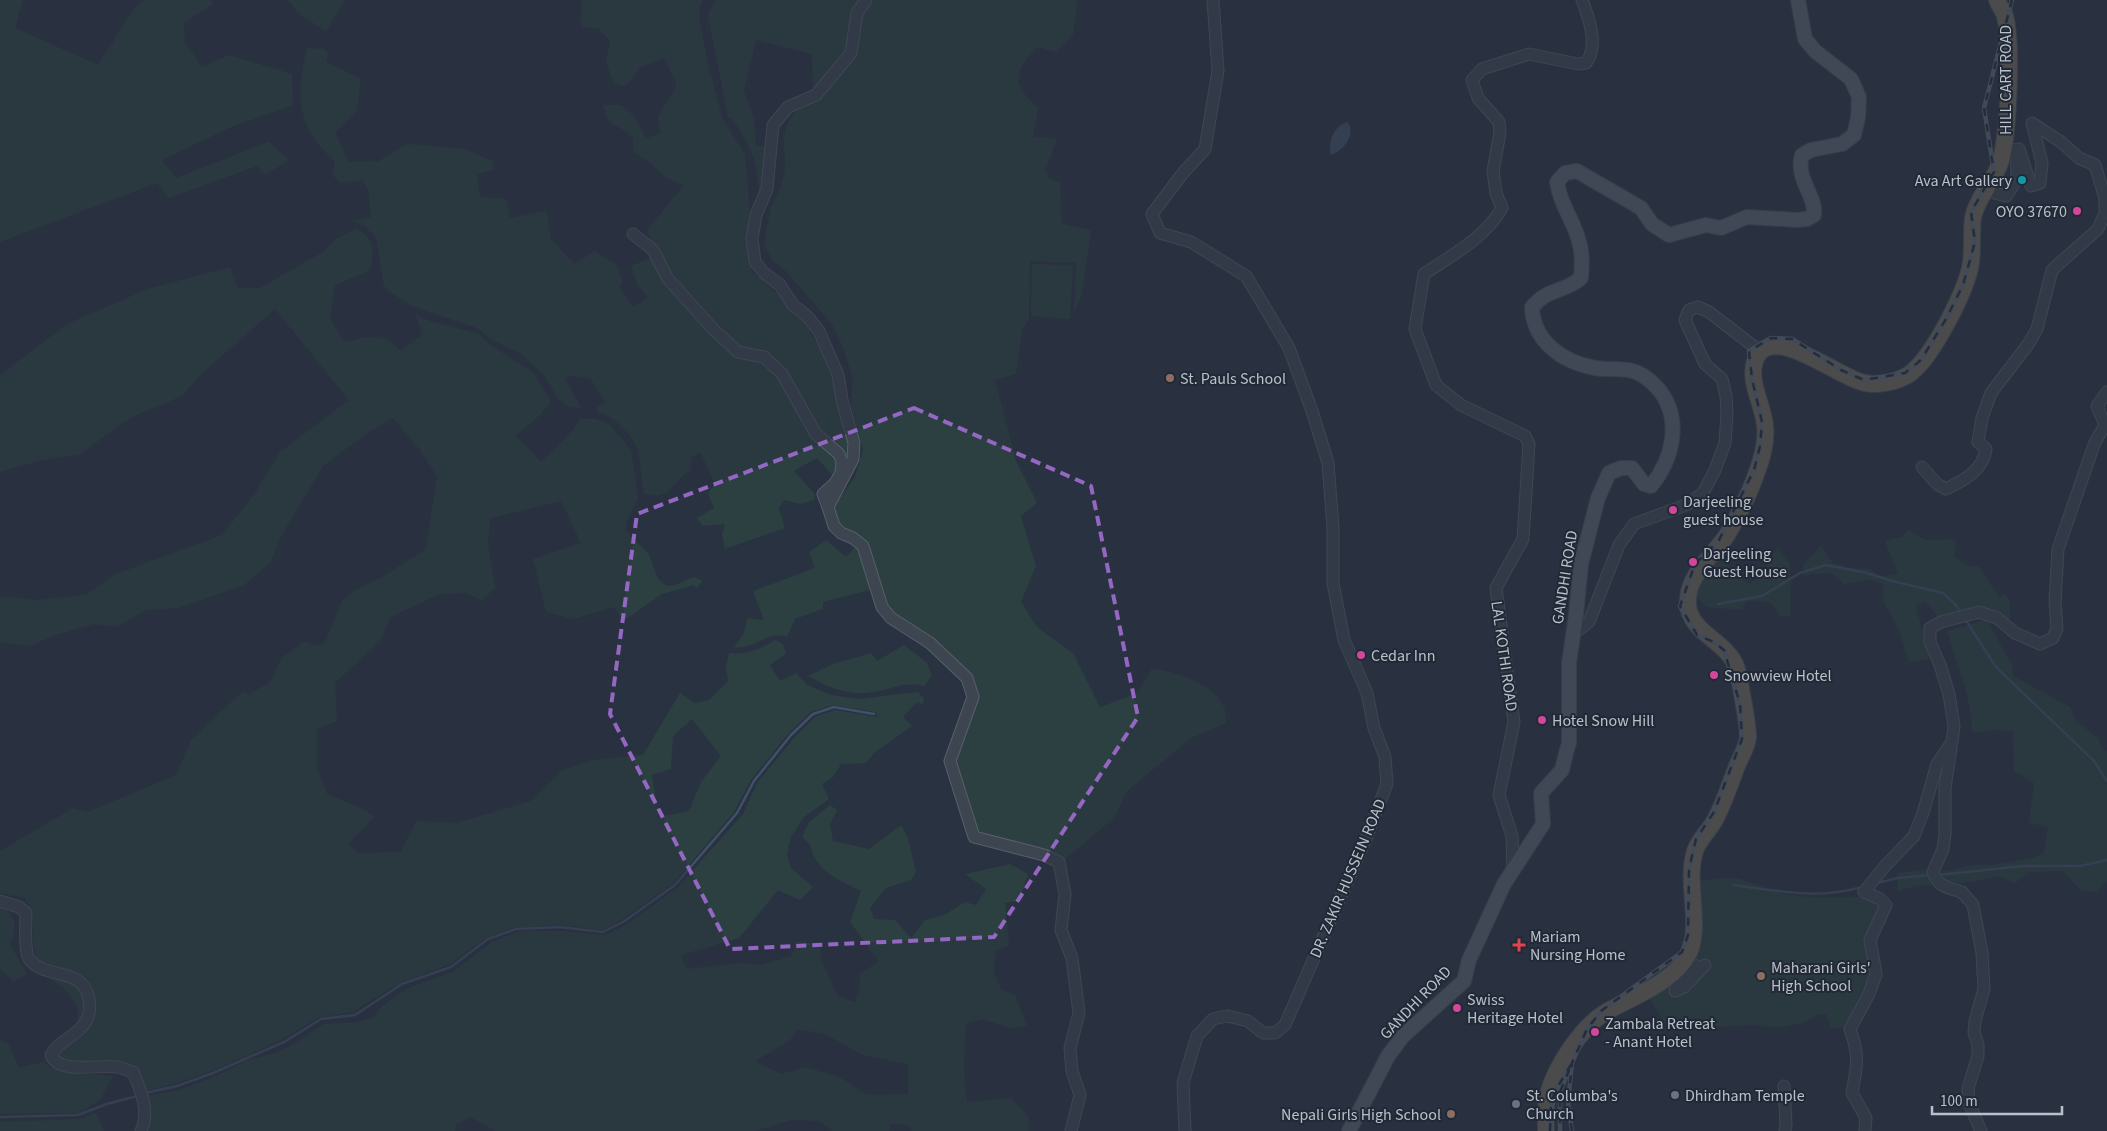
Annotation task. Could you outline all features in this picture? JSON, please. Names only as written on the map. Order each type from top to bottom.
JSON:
[{"type":"highway","name":"HILL CART ROAD","points":[[1761,352],[1773,346],[1798,349],[1835,372],[1864,383],[1883,383],[1897,380],[1921,366],[1949,320],[1968,276],[1971,263],[1973,216],[2001,162],[2007,128],[2008,36],[2004,12],[1996,0]]},
{"type":"highway","points":[[1546,1131],[1548,1093],[1560,1067],[1586,1027],[1605,1012],[1636,998],[1664,979],[1682,963],[1689,952],[1692,940],[1693,913],[1691,871],[1695,850],[1715,820],[1748,738],[1737,669],[1723,646],[1698,626],[1690,614],[1688,603],[1695,576],[1714,554],[1729,531],[1763,456],[1766,442],[1765,425],[1754,378],[1755,362],[1761,352]]},
{"type":"main road","name":"GANDHI ROAD","points":[[1349,1131],[1388,1056],[1403,1036],[1464,981],[1469,960],[1504,884],[1543,824],[1541,793],[1562,770],[1568,743],[1568,664],[1581,564],[1598,498],[1609,473],[1622,468],[1632,468],[1644,484],[1651,486],[1657,479],[1670,451],[1674,421],[1667,400],[1651,380],[1633,371],[1594,368],[1564,357],[1550,347],[1537,332],[1532,320],[1532,307],[1539,298],[1554,290],[1572,286],[1581,278],[1582,256],[1578,237],[1559,196],[1557,182],[1565,173],[1577,171],[1640,208],[1652,224],[1669,235],[1706,225],[1721,228],[1747,217],[1796,220],[1807,219],[1814,215],[1815,209],[1805,186],[1799,165],[1802,155],[1811,150],[1842,144],[1854,136],[1858,118],[1859,97],[1852,79],[1815,51],[1805,39],[1798,0]]},
{"type":"street","points":[[828,506],[853,459],[854,443],[842,400],[838,374],[819,331],[807,316],[794,305],[780,285],[764,273],[755,262],[752,239],[756,215],[767,189],[773,126],[788,107],[816,95],[851,53],[856,13],[866,0]]},
{"type":"street","name":"DR. ZAKIR HUSSEIN ROAD","points":[[1185,1131],[1183,1083],[1197,1036],[1213,1019],[1226,1016],[1248,1021],[1263,1033],[1275,1033],[1285,1025],[1367,836],[1386,784],[1385,757],[1374,728],[1367,693],[1344,640],[1333,583],[1334,527],[1328,464],[1312,411],[1289,348],[1246,276],[1191,242],[1160,234],[1152,214],[1182,173],[1205,149],[1218,71],[1213,0]]},
{"type":"street","name":"LAL KOTHI ROAD","points":[[1513,871],[1512,836],[1499,796],[1514,722],[1496,588],[1523,539],[1529,444],[1526,436],[1461,405],[1436,386],[1415,329],[1424,274],[1481,235],[1496,219],[1502,208],[1496,193],[1493,171],[1500,133],[1499,122],[1478,98],[1472,80],[1482,69],[1529,54],[1578,64],[1586,63],[1591,57],[1591,24],[1582,0]]},
{"type":"street","points":[[1922,467],[1937,484],[1946,489],[1972,475],[1985,458],[1986,449],[1978,442],[1982,418],[1991,393],[2029,343],[2037,329],[2052,270],[2098,229],[2105,213],[2105,198],[2095,165],[2079,158],[2061,142],[2032,123],[2042,163],[2040,183],[2031,186],[2019,149],[2014,150],[2018,171],[2015,184],[2006,196],[1987,191]]},
{"type":"street","points":[[633,234],[653,250],[668,279],[714,330],[738,352],[764,357],[782,374],[816,434],[839,454],[842,462],[841,473],[835,483],[822,494],[834,526],[841,533],[853,538],[863,546],[882,607],[891,618],[930,643],[967,678],[973,696],[950,761],[974,837],[1035,853],[1059,862],[1065,894],[1061,930],[1072,958],[1079,1012],[1070,1048],[1072,1071],[1080,1095],[1071,1131]]},
{"type":"street","points":[[1573,634],[1589,622],[1620,545],[1634,524],[1686,505],[1703,493],[1715,470],[1724,443],[1726,396],[1722,379],[1705,364],[1685,320],[1689,310],[1698,307],[1709,312],[1731,331],[1761,352]]},
{"type":"street","points":[[2097,406],[2107,392]]},
{"type":"street","points":[[2097,406],[2107,399]]},
{"type":"street","points":[[1981,1131],[1969,1104],[1968,1088],[1978,1056],[1978,1045],[1974,1032],[1975,1021],[1984,989],[1978,926],[1973,905],[1962,892],[1946,888],[1934,876],[1943,849],[1945,834],[1945,788],[1954,726],[1949,694],[1930,642],[1930,628],[1941,622],[1979,612],[1997,618],[2015,634],[2040,644],[2053,638],[2057,628],[2055,602],[2058,550],[2095,442],[2105,425],[2097,406]]},
{"type":"street","points":[[1865,1131],[1866,1118],[1852,1093],[1858,1062],[1857,1050],[1850,1029],[1864,1005],[1876,974],[1870,940],[1886,905],[1880,899],[1864,892],[1885,866],[1914,836],[1923,813],[1937,764],[1952,742]]},
{"type":"street","points":[[0,901],[19,907],[26,913],[26,950],[28,958],[48,971],[74,978],[86,988],[90,1000],[89,1014],[86,1022],[73,1035],[55,1047],[51,1055],[53,1060],[58,1064],[74,1067],[118,1067],[133,1072],[143,1101],[146,1119],[141,1131]]},
{"type":"street","points":[[1636,998],[1659,988],[1691,963],[1696,966],[1678,984],[1675,992],[1678,992],[1705,966]]},
{"type":"street","points":[[1784,1086],[1785,1131]]},
{"type":"highlighted area","points":[[914,408],[1091,486],[1138,717],[994,937],[730,949],[610,714],[637,514]]},
{"type":"green space","points":[[0,0],[23,0],[15,28],[98,65],[136,6],[145,0],[212,0],[212,5],[184,23],[185,42],[202,67],[229,55],[292,74],[293,105],[231,127],[162,160],[176,178],[268,142],[289,160],[265,175],[257,166],[169,198],[157,183],[0,242]]},
{"type":"green space","points":[[288,0],[345,0],[326,31],[299,14]]},
{"type":"green space","points":[[582,0],[703,0],[700,6],[699,17],[709,68],[723,120],[745,154],[750,214],[747,253],[752,272],[781,297],[806,324],[822,353],[836,391],[851,454],[843,467],[788,378],[740,347],[720,331],[669,273],[662,253],[652,243],[647,230],[684,185],[668,179],[633,151],[633,137],[608,120],[603,105],[621,105],[634,116],[646,138],[661,134],[658,117],[677,85],[664,58],[641,67],[625,87],[614,83],[606,63],[610,41],[598,28],[581,27]]},
{"type":"green space","points":[[715,0],[861,0],[848,50],[813,91],[812,54],[756,40],[744,90],[754,119],[756,145],[766,147],[766,171],[758,206],[758,178],[754,160],[739,129],[728,117],[708,15]]},
{"type":"green space","points":[[869,0],[1078,0],[1073,35],[1056,52],[1038,47],[1023,64],[1018,78],[1023,92],[1038,108],[1033,137],[1057,139],[1045,171],[1049,178],[1060,183],[1062,224],[1091,230],[1082,293],[1074,315],[1076,263],[1030,261],[1029,320],[1022,330],[1016,374],[995,380],[1016,461],[1037,503],[1021,516],[1036,566],[1021,602],[1037,627],[1073,653],[1100,707],[1138,693],[1152,668],[1183,676],[1203,685],[1218,698],[1224,707],[1226,723],[1191,738],[1127,791],[1114,818],[1065,859],[1060,860],[975,831],[954,763],[971,678],[895,616],[886,605],[865,545],[845,531],[835,517],[832,509],[855,477],[863,450],[851,405],[853,379],[843,347],[832,324],[785,270],[773,261],[765,246],[771,208],[780,189],[785,170],[784,138],[788,122],[797,109],[854,55],[860,18]]},
{"type":"green space","points":[[307,48],[325,49],[328,55],[326,62],[361,79],[357,111],[335,132],[349,162],[379,161],[407,144],[464,149],[493,161],[493,170],[477,174],[480,197],[506,199],[510,218],[547,211],[551,239],[574,264],[595,251],[616,265],[623,282],[619,287],[633,307],[648,298],[637,284],[631,266],[653,257],[713,333],[762,362],[778,375],[784,390],[807,426],[835,454],[837,462],[834,477],[817,458],[794,471],[815,494],[814,500],[800,504],[784,500],[779,508],[785,528],[725,549],[722,534],[725,524],[703,526],[697,518],[714,508],[708,494],[715,483],[700,452],[690,458],[691,470],[664,494],[644,494],[637,448],[631,437],[621,426],[598,412],[596,408],[606,403],[590,378],[570,376],[565,378],[582,409],[568,406],[559,400],[544,375],[520,353],[492,340],[477,328],[412,306],[393,294],[384,286],[376,238],[365,226],[353,221],[371,217],[368,189],[362,180],[340,183],[332,174],[335,162],[313,137],[304,118],[301,88]]},
{"type":"green space","points":[[356,229],[367,236],[373,252],[369,271],[335,285],[330,319],[345,342],[367,337],[387,339],[401,351],[423,334],[415,314],[432,322],[479,334],[490,345],[534,373],[551,402],[536,419],[515,435],[541,462],[568,436],[580,419],[596,419],[609,424],[631,450],[638,498],[627,521],[625,530],[649,554],[658,579],[666,586],[675,585],[694,577],[703,581],[696,589],[694,585],[662,594],[622,622],[615,607],[573,619],[546,612],[533,559],[581,543],[561,501],[490,518],[488,545],[495,588],[482,600],[465,593],[439,594],[391,617],[380,641],[335,683],[337,721],[317,729],[317,768],[327,794],[365,810],[374,817],[348,844],[359,853],[401,852],[416,821],[456,823],[531,801],[563,770],[592,760],[643,755],[680,693],[695,703],[709,700],[728,681],[726,667],[729,653],[753,651],[775,640],[783,644],[786,654],[770,665],[780,681],[796,673],[807,685],[831,695],[858,699],[918,692],[924,699],[923,705],[917,702],[903,717],[912,726],[874,753],[866,763],[841,764],[833,777],[822,784],[829,799],[804,817],[791,837],[787,854],[791,868],[813,887],[800,900],[778,890],[739,938],[681,955],[686,969],[742,963],[761,965],[792,956],[796,942],[819,944],[823,964],[838,996],[855,1002],[859,989],[860,973],[879,962],[850,922],[861,891],[825,870],[816,860],[809,844],[802,837],[809,822],[830,805],[837,810],[830,824],[833,841],[869,849],[901,825],[908,838],[916,872],[911,880],[886,888],[870,908],[874,919],[895,920],[911,938],[925,920],[944,915],[965,902],[976,905],[986,889],[965,874],[1010,864],[1028,874],[1020,900],[1005,903],[1009,945],[995,951],[994,972],[1001,990],[1015,995],[1027,1026],[1009,1028],[983,1019],[966,1023],[964,1070],[967,1102],[1011,1098],[1029,1117],[1029,1131],[912,1131],[907,1125],[891,1124],[889,1131],[833,1131],[819,1121],[791,1120],[755,1131],[496,1131],[470,1117],[457,1124],[455,1131],[149,1131],[151,1117],[146,1096],[179,1090],[216,1076],[248,1060],[275,1053],[290,1046],[324,1024],[358,1022],[374,1017],[381,1007],[406,989],[454,971],[492,942],[520,931],[561,931],[605,935],[626,925],[678,887],[743,814],[757,783],[794,738],[815,717],[835,710],[878,717],[875,712],[833,705],[811,712],[788,734],[751,780],[734,812],[673,884],[620,921],[603,930],[558,925],[513,928],[486,938],[450,964],[400,983],[353,1012],[318,1018],[281,1040],[212,1071],[174,1084],[143,1091],[134,1069],[57,1060],[55,1053],[86,1026],[88,986],[45,965],[37,958],[34,947],[33,914],[25,898],[0,893],[0,851],[73,808],[88,812],[176,775],[191,740],[243,691],[249,695],[271,681],[281,658],[306,641],[314,646],[325,643],[342,601],[356,590],[381,578],[426,549],[437,476],[420,450],[393,418],[370,431],[323,466],[281,536],[270,563],[244,585],[178,608],[146,610],[117,627],[94,624],[55,635],[30,646],[0,642],[0,598],[36,600],[86,595],[116,574],[222,535],[254,495],[280,452],[349,400],[275,309],[199,376],[182,396],[136,415],[115,428],[81,454],[42,460],[0,472],[0,375],[69,323],[148,289],[230,267],[237,288],[260,288],[323,252],[336,239]],"holes":[[[692,719],[721,756],[701,782],[689,811],[659,817],[652,775],[671,769],[673,736]],[[798,1029],[825,1034],[863,1055],[908,1064],[908,1094],[867,1095],[841,1078],[805,1067],[781,1074],[755,1061],[789,1041]]]},
{"type":"green space","points":[[1032,264],[1073,265],[1070,319],[1031,316]]},
{"type":"green space","points":[[1908,530],[1925,540],[1956,539],[1954,557],[1970,567],[1978,566],[1999,597],[2006,594],[2010,603],[2010,623],[1998,615],[1939,619],[1925,601],[1916,606],[1929,659],[1909,662],[1899,630],[1883,601],[1883,584],[1869,579],[1844,584],[1831,573],[1805,576],[1803,565],[1821,546],[1832,562],[1847,568],[1869,569],[1881,576],[1898,574],[1885,541],[1902,537]]},
{"type":"green space","points":[[826,540],[846,557],[855,547],[862,554],[874,589],[823,602],[823,609],[795,619],[787,637],[773,636],[748,646],[734,647],[744,633],[747,618],[764,620],[753,591],[815,568],[809,552]]},
{"type":"green space","points":[[1777,548],[1789,562],[1791,585],[1790,616],[1780,616],[1770,602],[1746,601],[1742,610],[1706,607],[1697,597],[1700,576],[1720,557],[1748,584],[1760,578]]},
{"type":"green space","points":[[1987,620],[2012,666],[2013,676],[2070,707],[2076,721],[2099,739],[2102,749],[2107,751],[2107,881],[2097,892],[2080,890],[2063,871],[2029,872],[2015,883],[1999,876],[1964,883],[1914,886],[1898,891],[1897,873],[1924,870],[1950,871],[1970,865],[1990,865],[2029,859],[2044,854],[2048,827],[2029,823],[2034,783],[2014,771],[2013,731],[1992,730],[1972,733],[1967,694],[1947,631]]},
{"type":"green space","points":[[904,645],[927,663],[932,675],[924,686],[913,684],[869,693],[860,693],[842,691],[808,676],[833,664],[871,653],[877,661]]},
{"type":"green space","name":"Maharani Girls' High School","points":[[1726,878],[1740,879],[1787,895],[1820,898],[1860,897],[1879,906],[1871,926],[1873,975],[1845,1028],[1831,1028],[1826,1014],[1817,1015],[1804,1022],[1777,1028],[1754,1025],[1680,1029],[1667,1025],[1649,998],[1690,960],[1699,881]]},
{"type":"green space","points":[[0,907],[4,907],[13,921],[15,929],[10,945],[27,973],[14,982],[0,969]]},
{"type":"green space","points":[[53,975],[64,977],[84,990],[87,1015],[77,1021],[78,1008],[65,989],[49,978]]},
{"type":"green space","points":[[0,1040],[9,1045],[19,1068],[43,1062],[57,1069],[76,1073],[113,1076],[100,1100],[79,1113],[0,1114]]},
{"type":"green space","points":[[96,1113],[104,1131],[0,1131],[0,1122],[80,1119]]},
{"type":"water","points":[[1348,122],[1351,132],[1350,137],[1340,150],[1331,155],[1330,145],[1333,134],[1339,126]]},
{"type":"waterway","points":[[1718,604],[1762,596],[1800,573],[1826,565],[1867,573],[1943,593],[1955,604],[1961,613]]},
{"type":"waterway","points":[[1965,619],[1996,667],[2094,761],[2107,781]]},
{"type":"waterway","points":[[145,1093],[177,1086],[213,1073],[284,1042],[321,1019],[355,1015],[402,984],[451,967],[488,939],[516,929],[559,927],[603,932],[623,922],[675,885],[737,813],[754,781],[791,735],[813,714],[834,707],[874,714]]},
{"type":"waterway","points":[[1939,875],[2023,866],[2080,866],[2107,860]]},
{"type":"waterway","points":[[1877,883],[1898,878],[1931,875]]},
{"type":"waterway","points":[[1733,885],[1813,894],[1845,891],[1862,887]]},
{"type":"waterway","points":[[0,1117],[78,1115],[107,1104],[137,1096]]},
{"type":"railway","points":[[1572,1131],[1568,1102],[1572,1063],[1587,1029],[1601,1011],[1682,952],[1688,935],[1689,869],[1696,839],[1714,812],[1742,739],[1740,704],[1724,650],[1714,642],[1697,635],[1680,606],[1695,564],[1719,540],[1754,470],[1760,446],[1762,422],[1752,379],[1749,351],[1771,338],[1792,339],[1841,370],[1864,380],[1905,373],[1921,360],[1946,319],[1963,285],[1975,242],[1971,212],[1994,172],[1984,108],[2012,0]]},
{"type":"railway","points":[[1550,1131],[1551,1105],[1555,1091],[1572,1063],[1560,1092],[1560,1131]]},
{"type":"place","name":"Ava Art Gallery","points":[[2022,180]]},
{"type":"place","name":"OYO 37670","points":[[2077,211]]},
{"type":"place","name":"St. Pauls School","points":[[1170,378]]},
{"type":"place","name":"Darjeeling guest house","points":[[1673,510]]},
{"type":"place","name":"Darjeeling Guest House","points":[[1693,562]]},
{"type":"place","name":"Cedar Inn","points":[[1361,655]]},
{"type":"place","name":"Snowview Hotel","points":[[1714,675]]},
{"type":"place","name":"Hotel Snow Hill","points":[[1542,720]]},
{"type":"place","name":"Mariam Nursing Home","points":[[1519,945]]},
{"type":"place","name":"Maharani Girls' High School","points":[[1761,976]]},
{"type":"place","name":"Swiss Heritage Hotel","points":[[1457,1008]]},
{"type":"place","name":"Zambala Retreat - Anant Hotel","points":[[1595,1032]]},
{"type":"place","name":"Dhirdham Temple","points":[[1675,1095]]},
{"type":"place","name":"St. Columba's Church","points":[[1516,1104]]},
{"type":"place","name":"Nepali Girls High School","points":[[1451,1114]]}]
